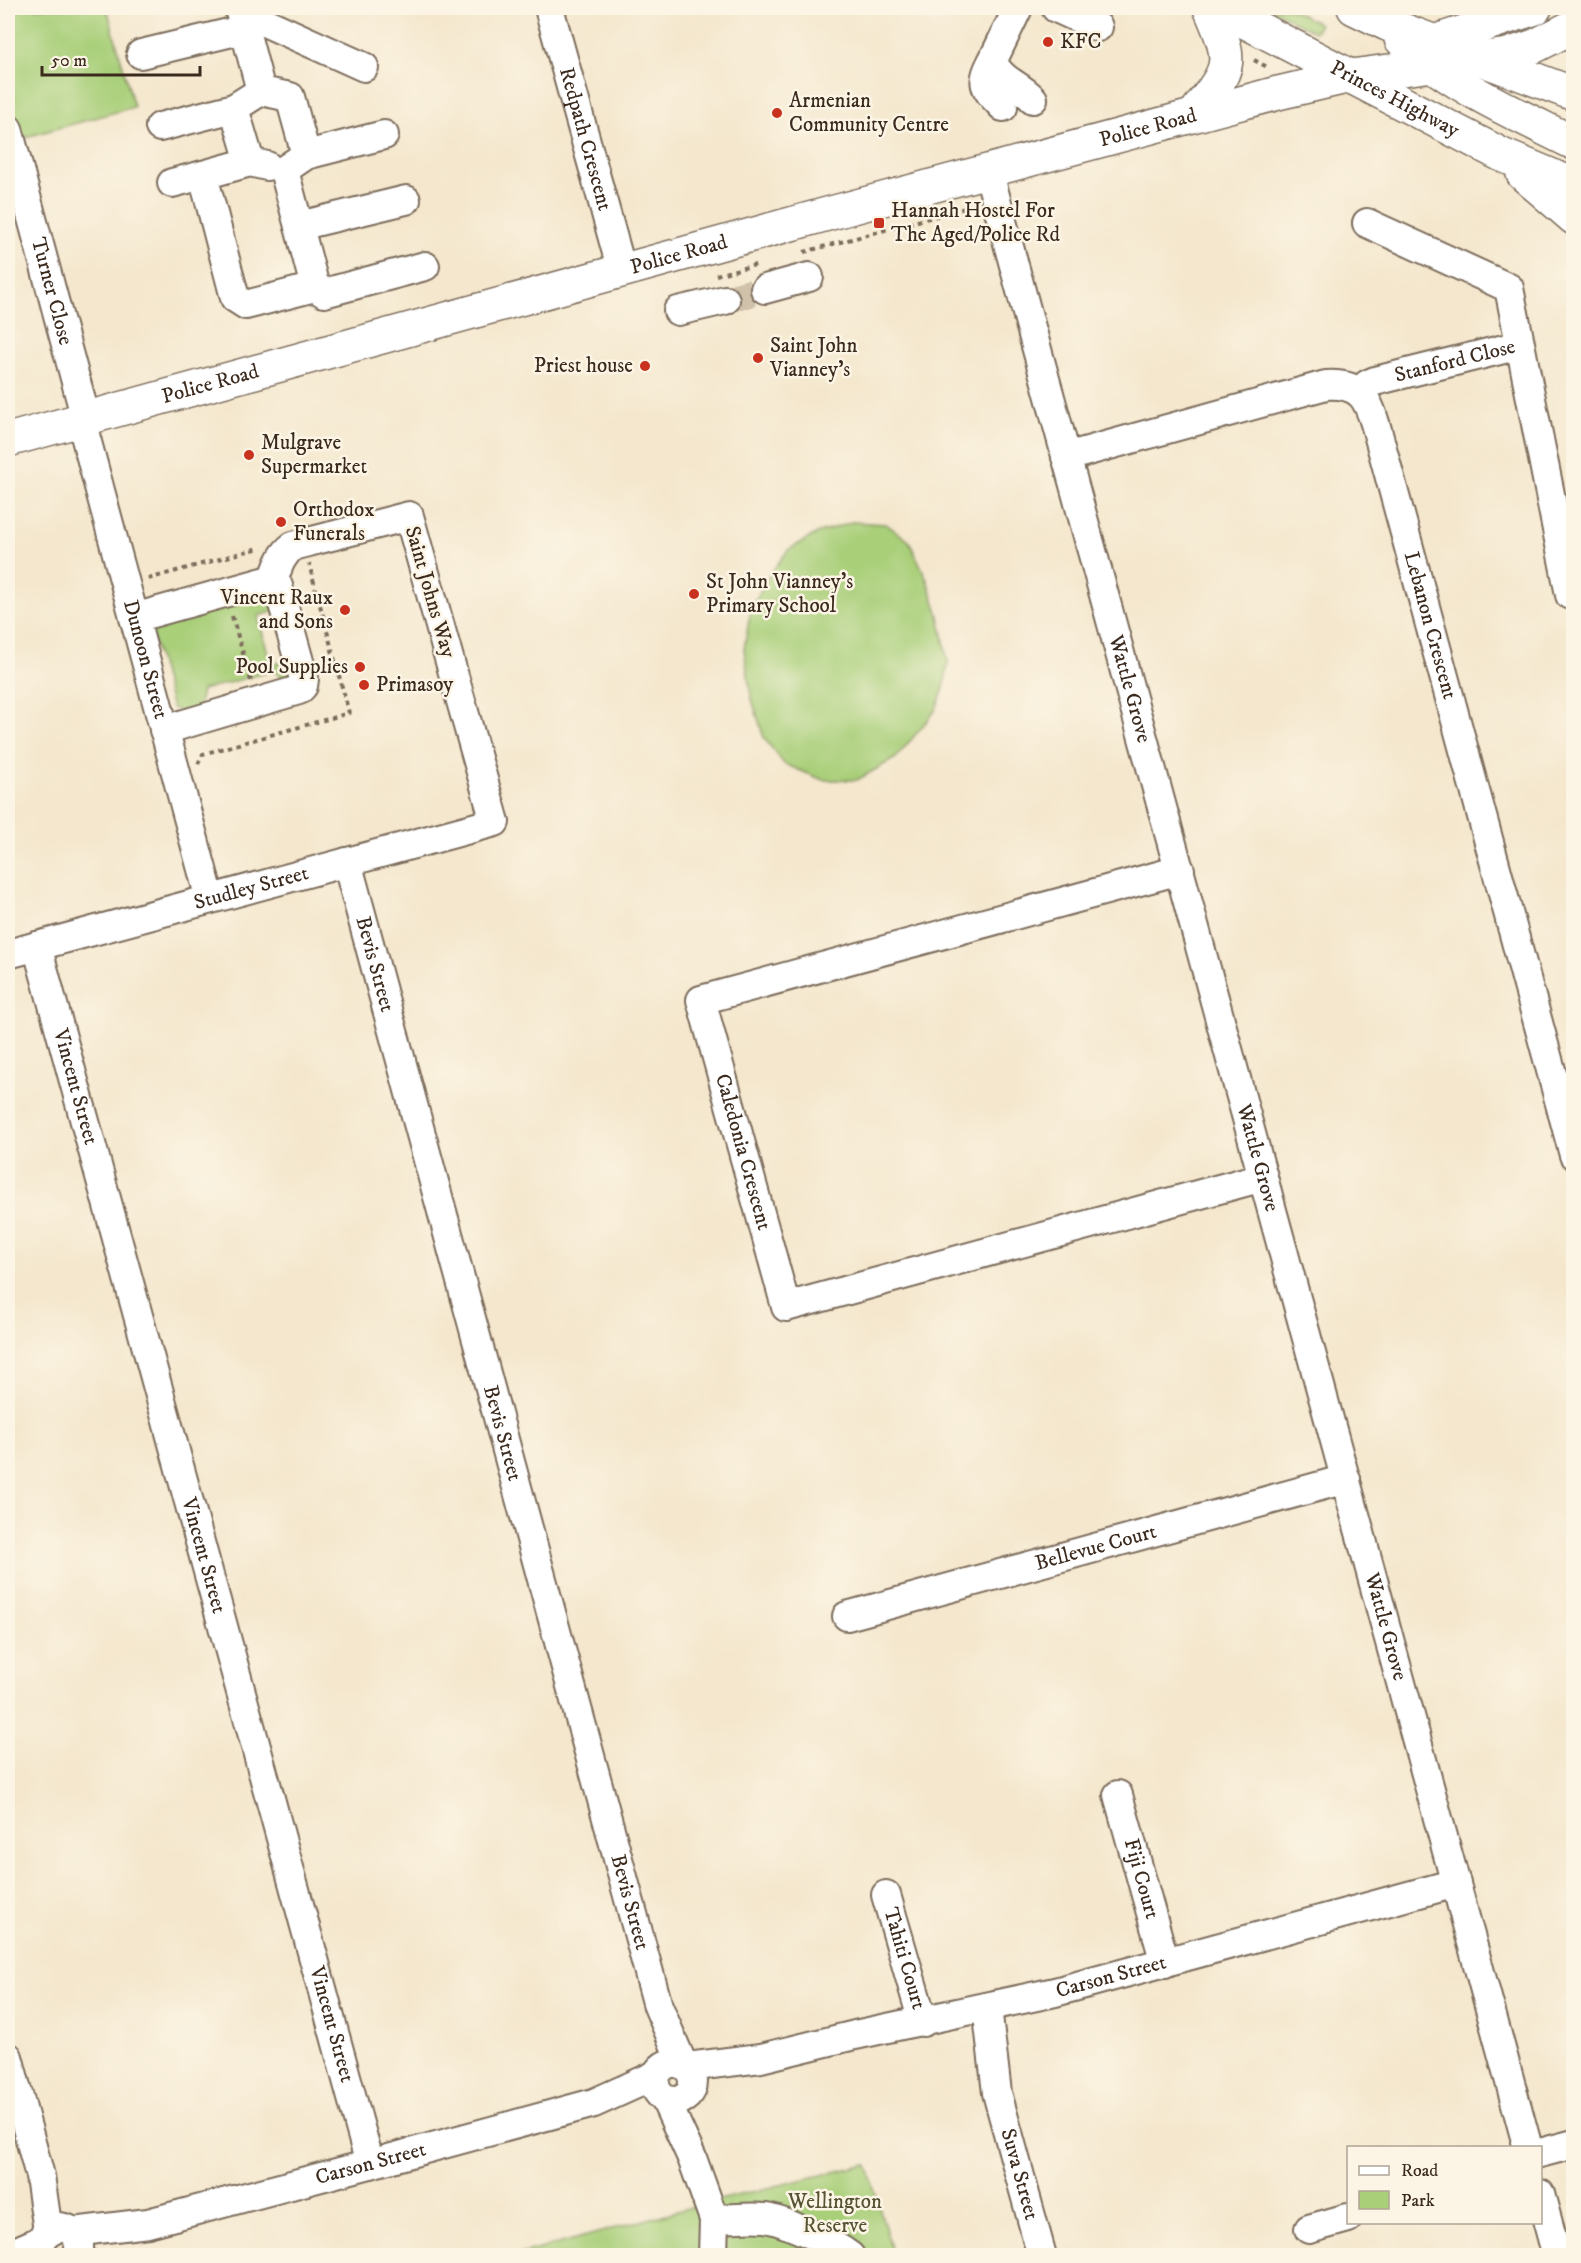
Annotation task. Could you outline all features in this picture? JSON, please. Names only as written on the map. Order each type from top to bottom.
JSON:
[{"type":"main road","points":[[1194,115],[1219,82],[1226,67],[1224,43],[1210,8]]},
{"type":"main road","name":"Princes Highway","points":[[1219,8],[1503,155],[1574,185]]},
{"type":"main road","points":[[1354,8],[1387,24],[1426,52],[1462,85],[1574,143]]},
{"type":"main road","name":"Police Road","points":[[8,440],[622,271],[992,184],[1194,115],[1351,76],[1426,52],[1488,13],[1535,8]]},
{"type":"main road","points":[[1483,60],[1535,46],[1574,26]]},
{"type":"main road","points":[[1426,52],[1483,60],[1574,94]]},
{"type":"main road","points":[[1503,155],[1574,218]]},
{"type":"street","name":"Redpath Crescent","points":[[549,8],[622,271]]},
{"type":"street","points":[[1003,107],[985,84],[984,76],[1018,8]]},
{"type":"street","points":[[1056,8],[1098,27]]},
{"type":"street","points":[[241,16],[261,91]]},
{"type":"street","points":[[141,54],[241,16],[364,68]]},
{"type":"street","points":[[992,62],[1006,80],[1022,89],[1033,99]]},
{"type":"street","points":[[160,128],[234,108],[261,91],[290,97],[299,226],[315,287],[324,293],[425,266]]},
{"type":"street","points":[[234,108],[250,162]]},
{"type":"street","name":"Turner Close","points":[[8,129],[83,420]]},
{"type":"street","points":[[172,183],[250,162],[295,162],[384,135]]},
{"type":"street","points":[[203,175],[235,298],[246,304],[315,287]]},
{"type":"street","name":"Wattle Grove","points":[[992,184],[1526,2146]]},
{"type":"street","points":[[299,226],[406,200]]},
{"type":"street","name":"Stanford Close","points":[[1359,392],[1375,381],[1520,345],[1509,288],[1367,224]]},
{"type":"street","points":[[765,289],[806,264]]},
{"type":"street","points":[[678,311],[725,300]]},
{"type":"street","points":[[1520,345],[1570,595]]},
{"type":"street","points":[[1066,457],[1326,385],[1351,387],[1359,392]]},
{"type":"street","name":"Lebanon Crescent","points":[[1359,392],[1369,406],[1377,430],[1574,1155]]},
{"type":"street","name":"Dunoon Street","points":[[83,420],[144,615],[174,727],[210,899]]},
{"type":"street","name":"Saint Johns Way","points":[[273,581],[281,560],[293,546],[409,516],[495,822]]},
{"type":"street","points":[[144,615],[267,581],[273,581],[278,586],[285,608],[304,679],[303,686],[299,690],[174,727]]},
{"type":"street","name":"Studley Street","points":[[8,954],[495,822]]},
{"type":"street","name":"Bevis Street","points":[[347,862],[658,2006],[693,2158],[714,2219]]},
{"type":"street","name":"Caledonia Crescent","points":[[1180,870],[701,1000],[786,1307],[1263,1178]]},
{"type":"street","name":"Vincent Street","points":[[37,946],[370,2164]]},
{"type":"street","name":"Bellevue Court","points":[[847,1616],[1346,1479]]},
{"type":"street","name":"Fiji Court","points":[[1118,1795],[1165,1963]]},
{"type":"street","name":"Carson Street","points":[[8,2255],[148,2223],[761,2058],[855,2035],[1055,1992],[1456,1883]]},
{"type":"street","name":"Tahiti Court","points":[[886,1895],[923,2022]]},
{"type":"street","name":"Suva Street","points":[[974,2010],[1042,2256]]},
{"type":"street","points":[[8,2057],[40,2176],[61,2242]]},
{"type":"street","points":[[1542,2152],[1574,2144]]},
{"type":"street","points":[[1542,2201],[1557,2256]]},
{"type":"street","points":[[713,2256],[714,2219],[764,2218],[840,2248],[850,2256]]},
{"type":"street","points":[[1309,2229],[1347,2218]]},
{"type":"path","points":[[1254,60],[1270,68]]},
{"type":"path","points":[[806,264],[992,184]]},
{"type":"path","points":[[705,278],[770,261]]},
{"type":"path","points":[[144,615],[144,580],[216,560],[267,736]]},
{"type":"path","points":[[174,727],[198,764]]},
{"type":"green space","points":[[8,8],[107,8],[134,107],[19,139],[8,96]]},
{"type":"green space","points":[[1269,8],[1289,8],[1320,24],[1315,32]]},
{"type":"green space","points":[[852,522],[886,524],[909,541],[926,577],[939,615],[948,662],[944,689],[935,711],[896,758],[857,780],[823,780],[784,764],[764,738],[751,696],[744,649],[751,608],[770,574],[788,550],[816,534]]},
{"type":"green space","points":[[262,597],[276,611],[258,616],[271,665],[289,660],[289,679],[277,689],[281,675],[272,671],[202,690],[198,711],[179,711],[172,708],[152,635],[156,626]]},
{"type":"green space","name":"Wellington Reserve","points":[[867,2164],[893,2255],[514,2256],[706,2203]]},
{"type":"tunnel","points":[[725,300],[765,289]]},
{"type":"place","name":"KFC","points":[[1048,42]]},
{"type":"place","name":"Armenian Community Centre","points":[[777,113]]},
{"type":"place","name":"Hannah Hostel For The Aged/Police Rd","points":[[879,223]]},
{"type":"place","name":"Saint John Vianney's","points":[[758,358]]},
{"type":"place","name":"Priest house","points":[[645,366]]},
{"type":"place","name":"Mulgrave Supermarket","points":[[249,455]]},
{"type":"place","name":"Orthodox Funerals","points":[[281,522]]},
{"type":"place","name":"St John Vianney's Primary School","points":[[694,594]]},
{"type":"place","name":"Vincent Raux and Sons","points":[[345,610]]},
{"type":"place","name":"Pool Supplies","points":[[360,667]]},
{"type":"place","name":"Primasoy","points":[[364,685]]}]
